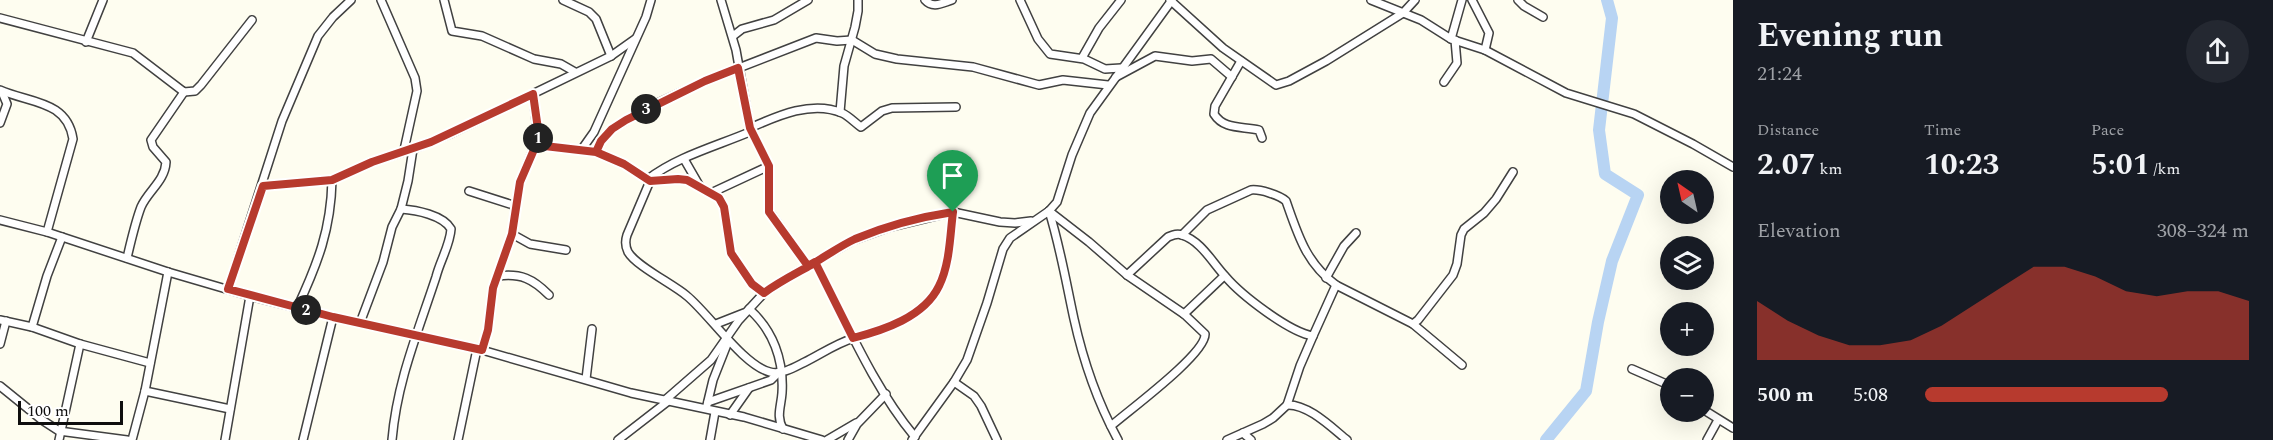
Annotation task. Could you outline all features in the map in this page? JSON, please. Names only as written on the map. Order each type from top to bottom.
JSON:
[{"type":"street","points":[[86,42],[103,0]]},
{"type":"street","points":[[228,289],[263,186],[282,121],[318,36],[351,0]]},
{"type":"street","points":[[381,0],[415,78],[417,91],[404,150]]},
{"type":"street","points":[[444,0],[452,31],[482,36],[534,59],[561,64],[575,72]]},
{"type":"street","points":[[563,0],[589,12],[596,20],[610,56]]},
{"type":"street","points":[[582,149],[594,132],[646,17],[651,0]]},
{"type":"street","points":[[721,0],[733,36],[751,130],[769,166],[769,212],[811,264],[900,419],[914,438],[954,382],[974,344],[1004,249],[1010,238],[1049,211],[1057,202],[1083,129],[1108,85],[1171,0],[1208,35],[1275,85],[1282,84],[1326,61],[1402,13],[1415,0]]},
{"type":"street","points":[[733,36],[742,29],[774,20],[808,0]]},
{"type":"street","points":[[840,112],[844,66],[852,40],[858,0]]},
{"type":"street","points":[[925,0],[935,5],[952,0]]},
{"type":"street","points":[[1020,0],[1029,24],[1045,50],[1059,57],[1082,58],[1105,69],[1121,68]]},
{"type":"street","points":[[1082,58],[1099,28],[1121,0]]},
{"type":"street","points":[[1371,0],[1421,20],[1453,39],[1485,50],[1566,93],[1634,114],[1733,167]]},
{"type":"street","points":[[1444,82],[1457,63],[1453,39],[1462,0]]},
{"type":"street","points":[[1473,0],[1489,33],[1485,50]]},
{"type":"street","points":[[1518,0],[1543,17]]},
{"type":"street","points":[[0,18],[133,53],[184,92],[195,91],[201,85],[252,20]]},
{"type":"street","points":[[596,152],[601,141],[612,129],[626,120],[705,81],[816,38],[837,41],[852,40],[875,54],[897,59],[973,67],[1039,85],[1063,80],[1108,85]]},
{"type":"street","points":[[263,186],[332,180],[404,150],[413,149],[452,133],[610,56],[635,39]]},
{"type":"street","points":[[1115,77],[1125,74],[1149,58],[1162,56],[1192,61],[1211,59],[1232,77]]},
{"type":"street","points":[[1241,61],[1215,106],[1214,114],[1220,120],[1236,128],[1258,130],[1262,138]]},
{"type":"street","points":[[0,123],[7,104],[1,91]]},
{"type":"street","points":[[1,91],[53,108],[66,118],[71,128],[73,139],[47,232]]},
{"type":"street","points":[[127,258],[141,208],[149,193],[162,179],[166,168],[166,162],[153,147],[151,140],[184,92]]},
{"type":"street","points":[[458,440],[480,349],[488,330],[493,288],[512,234],[520,182],[536,145],[538,129],[533,94]]},
{"type":"street","points":[[780,372],[770,372],[752,362],[682,291],[637,262],[627,251],[625,243],[627,235],[649,180],[665,168],[786,113],[820,109],[840,112],[861,127],[882,111],[892,108],[956,107]]},
{"type":"street","points":[[536,145],[596,152],[624,164],[649,180],[678,179],[700,186],[719,198],[724,207],[730,246],[735,260],[755,287],[764,293]]},
{"type":"street","points":[[360,323],[383,262],[392,226],[401,209],[413,149]]},
{"type":"street","points":[[684,159],[700,186]]},
{"type":"street","points":[[711,193],[769,166]]},
{"type":"street","points":[[1413,324],[1453,275],[1464,230],[1496,199],[1513,172]]},
{"type":"street","points":[[297,308],[320,255],[332,209],[332,180]]},
{"type":"street","points":[[1182,235],[1201,215],[1251,190],[1262,191],[1285,199],[1303,248],[1326,278],[1413,324],[1462,365]]},
{"type":"street","points":[[470,192],[516,206]]},
{"type":"street","points":[[392,440],[395,408],[404,368],[428,305],[451,229],[448,224],[430,215],[401,209]]},
{"type":"street","points":[[1049,211],[1127,275],[1184,314],[1205,334],[1204,341],[1173,375],[1110,426]]},
{"type":"street","points":[[1049,211],[1057,233],[1080,341],[1110,426],[1118,440]]},
{"type":"street","points":[[618,440],[699,373],[728,338],[747,310],[764,293],[854,240],[895,226],[953,212],[1000,222],[1015,223],[1033,220]]},
{"type":"street","points":[[708,402],[771,380],[780,372],[853,338],[876,331],[912,315],[928,302],[939,287],[944,274],[953,212]]},
{"type":"street","points":[[0,220],[47,232],[250,296],[333,317],[480,349],[666,401],[730,415],[822,440]]},
{"type":"street","points":[[1326,278],[1344,246],[1356,233]]},
{"type":"street","points":[[512,234],[530,244],[566,250]]},
{"type":"street","points":[[1127,275],[1168,237],[1174,234],[1182,235],[1209,256],[1224,276],[1262,308],[1297,331],[1313,336]]},
{"type":"street","points":[[32,327],[47,276],[62,237]]},
{"type":"street","points":[[132,440],[145,391],[168,272]]},
{"type":"street","points":[[498,276],[520,276],[530,279],[549,295]]},
{"type":"street","points":[[1184,314],[1224,276]]},
{"type":"street","points":[[1227,440],[1273,418],[1287,405],[1300,366],[1336,285]]},
{"type":"street","points":[[225,440],[250,296]]},
{"type":"street","points":[[716,324],[747,310]]},
{"type":"street","points":[[747,310],[764,322],[773,339],[780,372],[781,406],[778,415],[783,429]]},
{"type":"street","points":[[303,440],[333,317]]},
{"type":"street","points":[[0,344],[3,321],[32,327],[80,344],[150,363]]},
{"type":"street","points":[[586,379],[592,329]]},
{"type":"street","points":[[707,411],[713,380],[728,338]]},
{"type":"street","points":[[58,440],[80,344]]},
{"type":"street","points":[[1632,369],[1660,383]]},
{"type":"street","points":[[954,382],[978,401],[998,440]]},
{"type":"street","points":[[0,386],[59,431],[127,440]]},
{"type":"street","points":[[730,415],[749,388]]},
{"type":"street","points":[[145,391],[230,409]]},
{"type":"street","points":[[848,440],[860,421],[886,394]]},
{"type":"street","points":[[1287,405],[1294,405],[1308,411],[1347,440]]},
{"type":"street","points":[[710,440],[715,412]]},
{"type":"street","points":[[1714,417],[1733,428]]},
{"type":"street","points":[[1707,440],[1718,420]]},
{"type":"street","points":[[827,440],[860,421]]},
{"type":"street","points":[[1243,433],[1251,440]]},
{"type":"waterway","points":[[1546,440],[1586,391],[1612,261],[1638,195],[1605,174],[1599,130],[1612,18],[1607,0]]},
{"type":"route","points":[[953,212],[887,228],[854,240],[837,249],[808,266],[774,285],[764,293],[752,284],[731,253],[724,207],[719,198],[687,180],[650,181],[634,169],[596,152],[536,145],[538,129],[533,94],[431,142],[372,162],[332,180],[263,186],[228,289],[333,317],[482,350],[488,330],[493,288],[512,234],[520,182],[536,145],[567,147],[596,152],[601,141],[612,129],[626,120],[649,107],[738,68],[750,128],[769,166],[767,193],[769,212],[808,266],[815,262],[853,338],[892,325],[912,315],[928,302],[939,287],[944,274],[953,212]]}]
